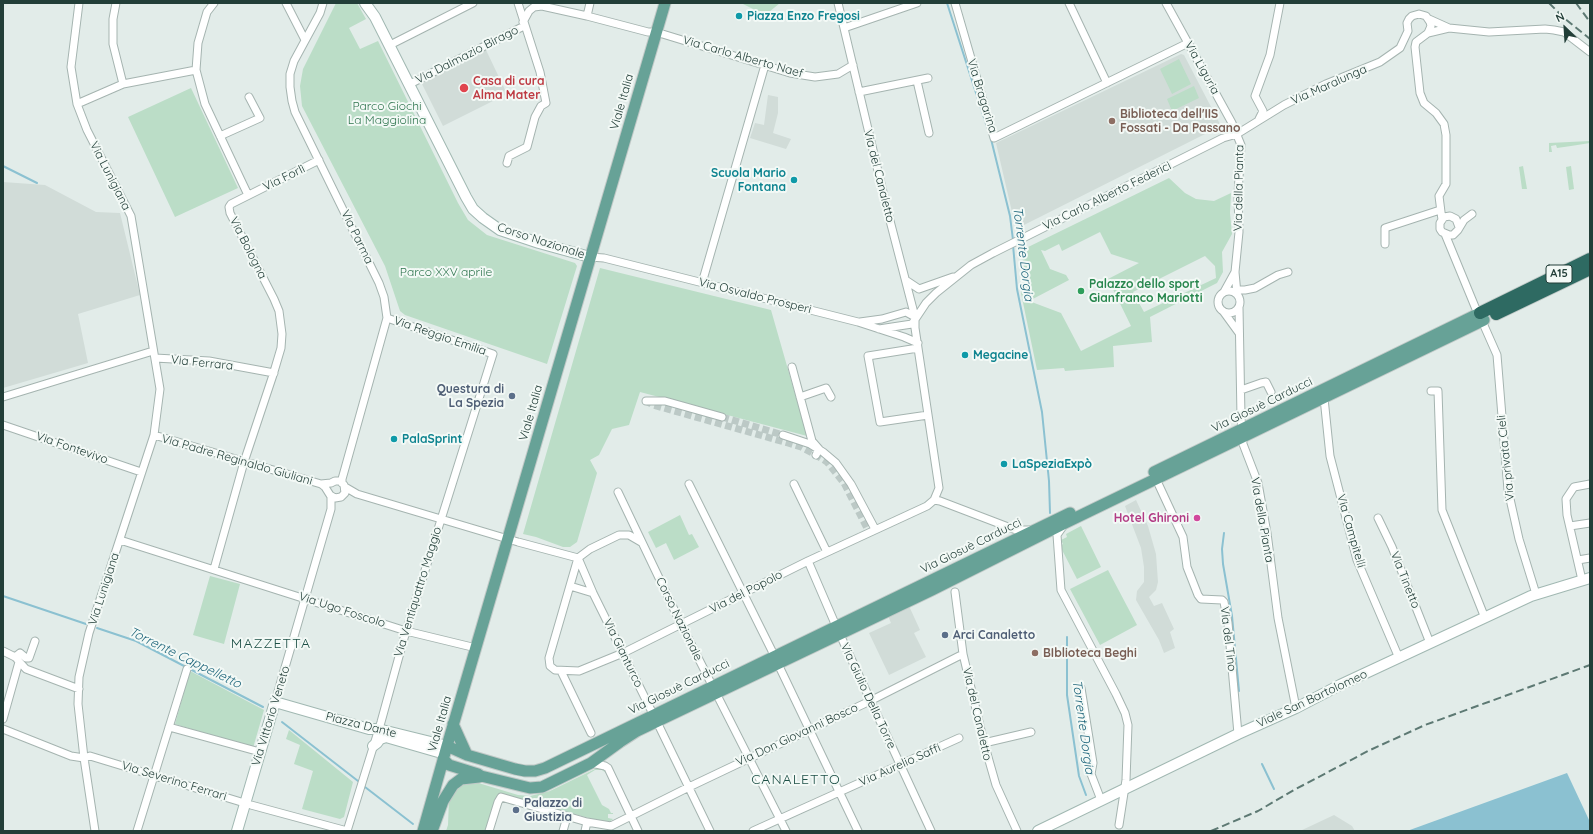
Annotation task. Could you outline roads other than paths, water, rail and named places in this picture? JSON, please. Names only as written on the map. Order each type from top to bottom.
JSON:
[{"type":"highway","name":"A15","points":[[1531,293],[1590,259]]},
{"type":"highway","name":"A15","points":[[1481,317],[1531,293],[1590,269]]},
{"type":"main road","name":"Viale Italia","points":[[423,831],[453,724],[665,3]]},
{"type":"main road","name":"Via Giosuè Carducci","points":[[837,630],[932,590],[1156,479],[1242,433],[1324,398],[1481,317]]},
{"type":"main road","name":"Via Giosuè Carducci","points":[[655,718],[591,763],[542,787],[530,788],[481,776],[449,765],[445,753],[467,755],[525,772],[535,771],[580,752],[714,690],[837,630],[1034,530],[1242,433],[1481,317]]},
{"type":"main road","points":[[453,724],[467,755]]},
{"type":"main road","name":"Via Giosuè Carducci","points":[[432,831],[443,801],[453,784],[461,779],[481,776]]},
{"type":"street","name":"Via Lunigiana","points":[[79,3],[71,67],[77,104],[87,130],[131,216],[160,389],[154,435],[89,633],[79,677],[78,704],[84,758],[95,831]]},
{"type":"street","points":[[116,3],[113,19],[113,44],[123,84]]},
{"type":"street","points":[[214,3],[207,12],[198,43],[196,70],[205,104],[248,195]]},
{"type":"street","points":[[286,3],[305,40]]},
{"type":"street","name":"Via Parma","points":[[320,13],[323,3]]},
{"type":"street","name":"Via Parma","points":[[328,3],[320,13],[294,61],[290,74],[290,87],[295,112],[379,283],[384,297],[387,318],[344,472],[339,484]]},
{"type":"street","name":"Corso Nazionale","points":[[365,3],[375,17],[390,45],[473,209],[500,230],[590,257]]},
{"type":"street","name":"Corso Nazionale","points":[[372,3],[375,17]]},
{"type":"street","points":[[390,45],[472,3]]},
{"type":"street","points":[[507,163],[509,156],[527,146],[535,117],[541,106],[546,103],[540,72],[518,3]]},
{"type":"street","points":[[587,16],[590,3]]},
{"type":"street","name":"Via del Canaletto","points":[[838,3],[888,213],[907,281],[915,317],[939,488],[934,500]]},
{"type":"street","points":[[844,28],[917,3]]},
{"type":"street","name":"Via Bragarina","points":[[955,3],[994,138],[1188,42]]},
{"type":"street","points":[[1069,3],[1107,82]]},
{"type":"street","name":"Via Liguria","points":[[1166,3],[1237,134]]},
{"type":"street","points":[[1258,120],[1263,111],[1256,96],[1270,55],[1280,3]]},
{"type":"street","points":[[524,24],[529,11],[539,4]]},
{"type":"street","name":"Via Carlo Alberto Naef","points":[[539,4],[648,32],[656,32],[790,73],[815,76],[838,74],[853,65]]},
{"type":"street","points":[[1415,54],[1408,48],[1400,48],[1408,30],[1407,23],[1412,16],[1419,14],[1449,28],[1490,32],[1545,29],[1564,32],[1590,52]]},
{"type":"street","points":[[1429,19],[1431,26],[1425,35],[1416,42],[1415,54],[1420,94],[1424,103],[1436,113],[1444,124],[1446,135],[1446,184],[1440,196],[1440,210],[1445,218]]},
{"type":"street","name":"Via Dalmazio Birago","points":[[410,84],[524,24]]},
{"type":"street","points":[[1425,35],[1449,28]]},
{"type":"street","name":"Via Maralunga","points":[[1258,120],[1326,84],[1380,62],[1400,48]]},
{"type":"street","points":[[702,283],[765,65]]},
{"type":"street","points":[[77,104],[123,84],[196,70]]},
{"type":"street","points":[[859,92],[928,78]]},
{"type":"street","points":[[917,81],[929,133]]},
{"type":"street","points":[[220,136],[260,118],[249,97]]},
{"type":"street","name":"Via della Pianta","points":[[1237,292],[1235,272],[1238,236],[1238,194],[1241,145],[1237,134],[1258,120]]},
{"type":"street","name":"Via Carlo Alberto Federici","points":[[915,317],[926,303],[959,274],[1001,248],[1223,138],[1237,134]]},
{"type":"street","name":"Via Forlì","points":[[248,195],[319,160]]},
{"type":"street","name":"Via Bologna","points":[[244,462],[274,373],[281,341],[279,311],[230,213],[229,207],[231,204],[248,195]]},
{"type":"street","points":[[1384,244],[1385,228],[1440,210]]},
{"type":"street","points":[[1450,250],[1453,235],[1464,220],[1472,214],[1456,219],[1445,218],[1440,222],[1440,229],[1445,234],[1453,235]]},
{"type":"street","points":[[1456,219],[1459,227]]},
{"type":"street","name":"Via privata Cieli","points":[[1445,234],[1450,250],[1497,355],[1508,490],[1519,539],[1536,594]]},
{"type":"street","name":"Via Osvaldo Prosperi","points":[[590,257],[604,258],[858,322],[879,329],[912,324],[915,317]]},
{"type":"street","name":"Via della Pianta","points":[[1224,292],[1235,272]]},
{"type":"street","points":[[1239,333],[1220,309],[1218,303],[1219,296],[1224,292],[1237,292],[1255,288],[1278,275],[1288,272]]},
{"type":"street","name":"Via Carlo Alberto Federici","points":[[907,281],[919,289],[959,274]]},
{"type":"street","points":[[1223,311],[1230,313],[1237,310],[1240,300],[1237,292]]},
{"type":"street","name":"Via della Pianta","points":[[1239,307],[1242,433],[1244,450],[1258,484],[1267,533],[1278,618],[1296,708]]},
{"type":"street","points":[[858,322],[882,320],[906,312],[915,317]]},
{"type":"street","name":"Via Reggio Emilia","points":[[387,318],[493,354]]},
{"type":"street","points":[[879,329],[904,337],[918,346]]},
{"type":"street","points":[[918,346],[868,356],[880,422],[928,415]]},
{"type":"street","name":"Via Ventiquattro Maggio","points":[[347,831],[406,631],[493,354]]},
{"type":"street","points":[[3,397],[154,355]]},
{"type":"street","name":"Via Ferrara","points":[[154,355],[210,361],[274,373]]},
{"type":"street","points":[[792,366],[812,441],[817,452]]},
{"type":"street","points":[[1241,390],[1266,382],[1271,392]]},
{"type":"street","points":[[800,397],[826,388],[831,397]]},
{"type":"street","points":[[1431,391],[1438,391],[1442,510],[1485,618]]},
{"type":"street","name":"Via Campitelli","points":[[1324,398],[1330,456],[1357,560],[1399,658]]},
{"type":"street","points":[[646,401],[665,401],[722,417]]},
{"type":"street","name":"Via Fontevivo","points":[[3,425],[141,472]]},
{"type":"street","name":"Via Padre Reginaldo Giuliani","points":[[154,435],[320,484],[339,484]]},
{"type":"street","points":[[783,435],[804,441],[817,452],[836,463],[844,472],[875,529]]},
{"type":"street","points":[[214,569],[244,462]]},
{"type":"street","name":"Via del Tino","points":[[1156,479],[1183,537],[1187,567],[1198,595],[1201,599],[1222,600],[1224,602],[1228,623],[1238,734]]},
{"type":"street","name":"Via Padre Reginaldo Giuliani","points":[[320,484],[335,495]]},
{"type":"street","points":[[339,484],[357,494],[508,539],[578,558]]},
{"type":"street","points":[[335,495],[339,484]]},
{"type":"street","points":[[335,495],[339,484]]},
{"type":"street","points":[[689,484],[744,593],[858,831]]},
{"type":"street","points":[[794,484],[826,552]]},
{"type":"street","points":[[1586,579],[1578,560],[1567,515],[1566,500],[1571,490],[1577,486],[1590,484]]},
{"type":"street","name":"Corso Nazionale","points":[[618,492],[681,624],[786,831]]},
{"type":"street","points":[[335,495],[357,494]]},
{"type":"street","name":"Via Vittorio Veneto","points":[[237,831],[335,495]]},
{"type":"street","points":[[934,500],[1016,530],[1034,530]]},
{"type":"street","name":"Via del Popolo","points":[[558,670],[579,671],[623,653],[826,552],[928,506],[934,500]]},
{"type":"street","name":"Via Tinetto","points":[[1378,518],[1392,547],[1430,643]]},
{"type":"street","points":[[1570,526],[1590,523]]},
{"type":"street","points":[[1065,524],[1057,535],[1061,590],[1116,694],[1128,725],[1126,780],[1119,825]]},
{"type":"street","points":[[591,733],[558,670],[550,666],[549,658],[578,558],[584,553],[619,535],[629,535],[641,542]]},
{"type":"street","name":"Via Ugo Foscolo","points":[[120,540],[406,631],[472,647]]},
{"type":"street","name":"Via Gianturco","points":[[578,558],[593,593],[710,831]]},
{"type":"street","points":[[1578,560],[1590,558]]},
{"type":"street","name":"Via Giulio Della Torre","points":[[808,561],[837,630],[931,831]]},
{"type":"street","name":"Viale San Bartolomeo","points":[[1038,831],[1238,734],[1536,594],[1586,579]]},
{"type":"street","points":[[570,586],[593,593]]},
{"type":"street","name":"Via del Canaletto","points":[[955,592],[963,654],[984,743],[996,785],[1017,831]]},
{"type":"street","points":[[3,719],[17,659],[20,653],[26,658],[29,658],[35,641]]},
{"type":"street","points":[[3,651],[17,659],[26,669],[78,689]]},
{"type":"street","name":"Via Don Giovanni Bosco","points":[[489,831],[501,797],[587,822],[611,826],[748,758],[870,701],[963,654]]},
{"type":"street","points":[[137,831],[187,669]]},
{"type":"street","points":[[1080,688],[1093,763],[1091,774],[1101,800]]},
{"type":"street","name":"Piazza Dante","points":[[275,702],[369,729],[378,729],[445,753]]},
{"type":"street","points":[[169,727],[260,752]]},
{"type":"street","name":"Via Severino Ferrari","points":[[3,729],[70,756],[84,758],[90,756],[245,803],[347,831]]},
{"type":"street","points":[[984,743],[1031,732]]},
{"type":"street","name":"Piazza Dante","points":[[373,746],[380,739],[386,737],[445,753]]},
{"type":"street","name":"Via Aurelio Saffi","points":[[753,831],[959,738]]},
{"type":"street","points":[[591,763],[608,768],[638,831]]},
{"type":"street","points":[[563,831],[567,816]]},
{"type":"street","points":[[584,831],[587,822]]},
{"type":"water","points":[[1567,773],[1590,822],[1590,831],[1407,831]]},
{"type":"waterway","name":"Torrente Dorgia","points":[[947,3],[987,127]]},
{"type":"waterway","name":"Torrente Dorgia","points":[[991,139],[1010,216],[1013,240]]},
{"type":"waterway","points":[[3,166],[37,183]]},
{"type":"waterway","name":"Torrente Dorgia","points":[[1013,245],[1017,289],[1042,412],[1049,481],[1050,513]]},
{"type":"waterway","points":[[1224,533],[1222,549],[1223,564],[1232,616],[1239,691]]},
{"type":"waterway","name":"Torrente Cappelletto","points":[[3,596],[86,624]]},
{"type":"waterway","name":"Torrente Cappelletto","points":[[97,628],[136,641],[263,707]]},
{"type":"waterway","name":"Torrente Dorgia","points":[[1067,637],[1067,695],[1079,776],[1086,795]]},
{"type":"waterway","name":"Torrente Cappelletto","points":[[282,722],[358,781]]},
{"type":"waterway","points":[[1262,764],[1274,789]]},
{"type":"waterway","name":"Torrente Cappelletto","points":[[365,787],[413,824]]},
{"type":"tunnel","points":[[646,402],[801,447],[816,455],[827,462],[844,483],[869,532]]},
{"type":"tunnel","points":[[722,417],[783,435]]},
{"type":"railway","points":[[1549,3],[1564,18],[1590,39]]},
{"type":"railway","points":[[1576,3],[1590,22]]},
{"type":"railway","points":[[1211,831],[1258,811],[1368,751],[1425,725],[1590,665]]},
{"type":"place","name":"Piazza Enzo Fregosi","points":[[739,16]]},
{"type":"place","name":"Casa di cura Alma Mater","points":[[464,88]]},
{"type":"place","name":"Biblioteca dell'IIS Fossati - Da Passano","points":[[1112,121]]},
{"type":"place","name":"Scuola Mario Fontana","points":[[794,180]]},
{"type":"place","name":"Palazzo dello sport Gianfranco Mariotti","points":[[1081,291]]},
{"type":"place","name":"Megacine","points":[[965,355]]},
{"type":"place","name":"Questura di La Spezia","points":[[512,396]]},
{"type":"place","name":"PalaSprint","points":[[394,439]]},
{"type":"place","name":"LaSpeziaExpò","points":[[1004,464]]},
{"type":"place","name":"Hotel Ghironi","points":[[1197,518]]},
{"type":"place","name":"Arci Canaletto","points":[[945,635]]},
{"type":"place","name":"BIblioteca Beghi","points":[[1035,653]]},
{"type":"place","name":"Palazzo di Giustizia","points":[[516,810]]},
{"type":"district","name":"MAZZETTA","points":[[271,644]]},
{"type":"district","name":"CANALETTO","points":[[796,780]]},
{"type":"park label","name":"Parco Giochi La Maggiolina","points":[[387,113]]},
{"type":"park label","name":"Parco XXV aprile","points":[[446,272]]}]
